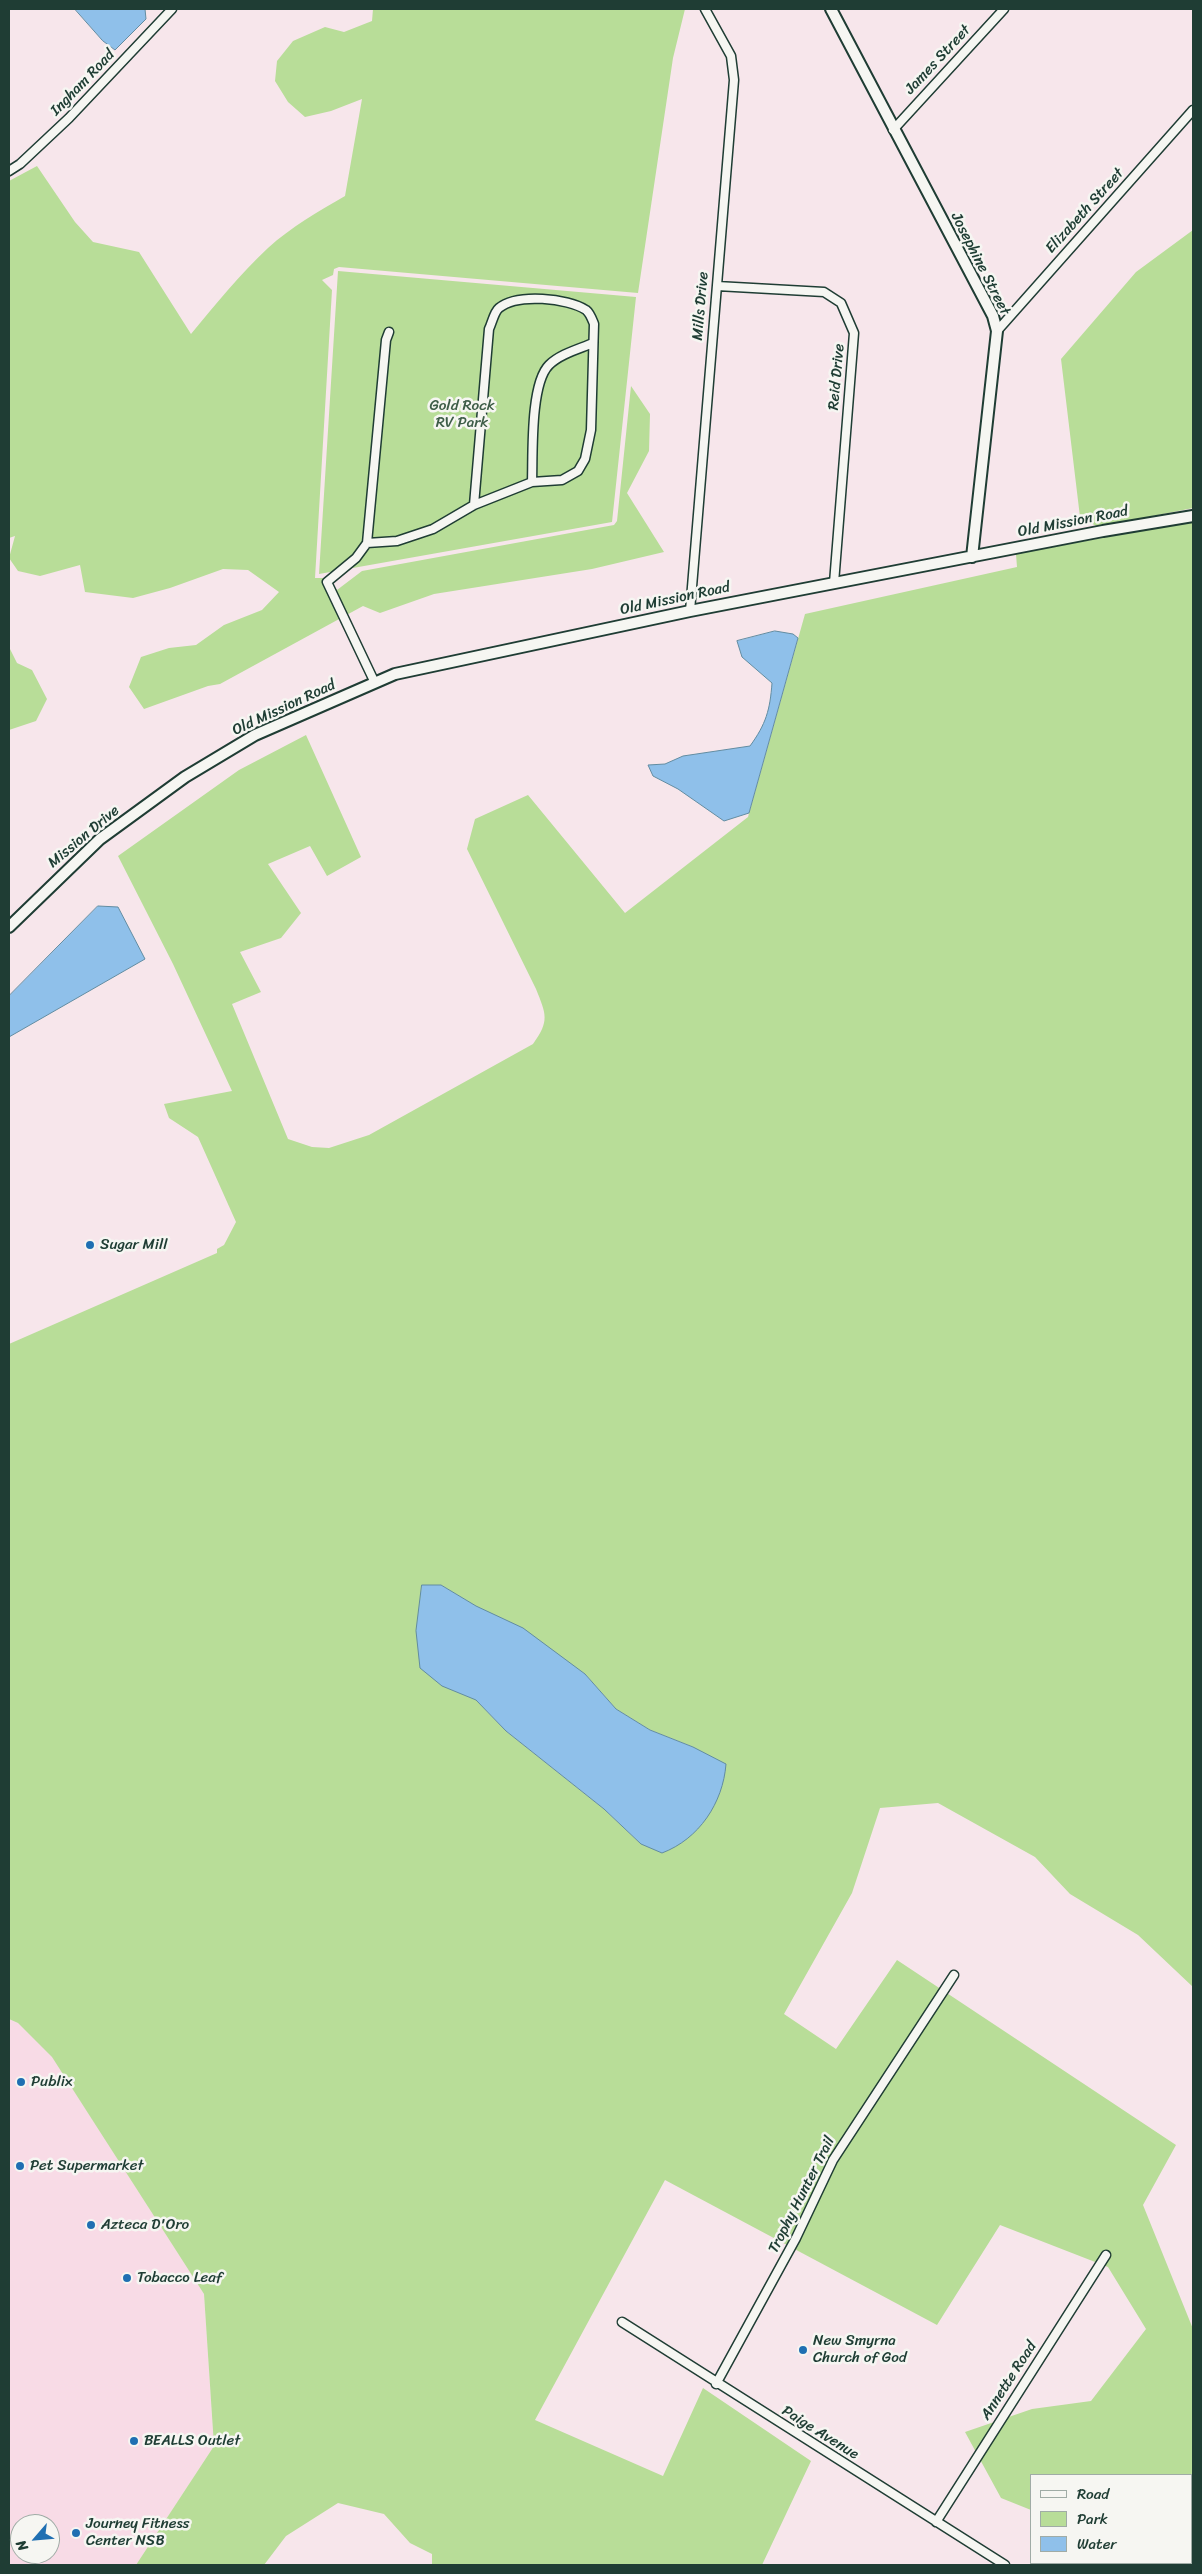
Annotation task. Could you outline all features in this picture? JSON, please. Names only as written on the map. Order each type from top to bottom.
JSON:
[{"type":"street","name":"Ingham Road","points":[[9,171],[20,164],[69,118],[172,9]]},
{"type":"street","name":"Mills Drive","points":[[690,611],[734,80],[731,56],[705,9]]},
{"type":"street","name":"Josephine Street","points":[[831,9],[893,130],[993,316],[997,330],[972,557]]},
{"type":"street","name":"James Street","points":[[893,130],[1004,9]]},
{"type":"street","name":"Elizabeth Street","points":[[997,330],[1193,110]]},
{"type":"street","name":"Reid Drive","points":[[717,286],[824,292],[841,303],[854,333],[834,583]]},
{"type":"street","points":[[367,543],[397,541],[433,529],[474,505],[532,482],[562,480],[578,471],[585,459],[591,430],[594,324],[588,312],[570,303],[530,299],[512,300],[498,309],[489,329],[474,505]]},
{"type":"street","points":[[375,683],[327,582],[356,558],[367,543],[386,340],[389,332]]},
{"type":"street","points":[[532,482],[536,396],[540,377],[549,365],[564,355],[593,343]]},
{"type":"street","name":"Old Mission Road","points":[[185,777],[255,735],[395,674],[690,611],[1193,516]]},
{"type":"street","name":"Mission Drive","points":[[9,927],[100,839],[185,777]]},
{"type":"street","name":"Trophy Hunter Trail","points":[[716,2384],[796,2238],[833,2160],[954,1975]]},
{"type":"street","name":"Annette Road","points":[[936,2522],[1106,2255]]},
{"type":"street","name":"Paige Avenue","points":[[622,2322],[716,2384],[1006,2565]]},
{"type":"shaded area","points":[[9,2019],[18,2023],[52,2056],[204,2294],[214,2446],[136,2565],[9,2565]]},
{"type":"green space","points":[[373,9],[685,9],[673,58],[638,293],[339,267],[334,269],[333,275],[322,280],[332,290],[315,578],[326,578],[337,590],[362,571],[614,525],[617,521],[631,386],[650,414],[649,451],[627,493],[664,552],[592,569],[434,594],[380,613],[363,606],[220,684],[208,686],[144,709],[129,687],[141,657],[169,648],[196,645],[224,625],[262,610],[279,592],[248,570],[223,569],[170,588],[133,598],[85,592],[80,565],[40,576],[18,571],[9,558],[15,536],[9,538],[9,181],[37,166],[75,222],[93,242],[139,252],[191,334],[219,300],[268,248],[296,226],[345,196],[362,99],[331,111],[305,117],[288,102],[275,81],[277,61],[293,41],[325,27],[344,32],[372,21]]},
{"type":"green space","points":[[1193,230],[1193,508],[1098,527],[1080,517],[1061,359],[1136,272]]},
{"type":"green space","name":"Gold Rock RV Park","points":[[338,271],[636,297],[612,522],[319,574]]},
{"type":"green space","points":[[1193,521],[1193,1987],[1138,1935],[1070,1894],[1035,1857],[938,1803],[880,1808],[852,1893],[784,2014],[836,2049],[897,1960],[1176,2145],[1143,2205],[1193,2329],[1193,2558],[1192,2474],[1030,2474],[1030,2510],[1001,2498],[965,2432],[1032,2409],[1091,2401],[1146,2329],[1108,2267],[1000,2225],[937,2325],[665,2180],[535,2420],[663,2476],[703,2388],[811,2461],[762,2565],[432,2565],[432,2554],[410,2543],[384,2514],[338,2503],[286,2536],[264,2565],[136,2565],[214,2446],[204,2294],[52,2057],[18,2023],[9,2019],[9,1344],[217,1253],[217,1249],[224,1245],[236,1222],[198,1137],[169,1118],[164,1104],[232,1091],[173,964],[118,856],[239,770],[306,735],[361,857],[327,876],[310,846],[268,864],[301,913],[281,938],[240,952],[261,992],[232,1004],[288,1139],[312,1147],[329,1148],[369,1135],[533,1044],[542,1029],[545,1017],[536,989],[467,849],[475,819],[528,795],[625,913],[748,817],[805,614],[1017,567],[1016,554]],"holes":[[[422,1585],[441,1585],[585,1674],[616,1709],[650,1730],[693,1747],[641,1844],[604,1809],[506,1731],[476,1700],[421,1602]]]},
{"type":"green space","points":[[9,647],[17,663],[32,670],[47,699],[36,721],[9,730]]},
{"type":"water","points":[[75,9],[145,9],[146,19],[115,50],[103,41]]},
{"type":"water","points":[[775,631],[793,634],[798,638],[749,813],[724,821],[678,789],[653,776],[648,765],[665,764],[683,756],[750,746],[760,731],[766,716],[772,683],[742,657],[737,641]]},
{"type":"water","points":[[98,906],[118,907],[145,959],[9,1037],[9,996]]},
{"type":"water","points":[[422,1585],[441,1585],[476,1606],[523,1628],[585,1674],[616,1709],[650,1730],[693,1747],[726,1764],[720,1792],[714,1806],[698,1829],[675,1847],[662,1853],[641,1844],[604,1809],[506,1731],[476,1700],[442,1686],[420,1668],[416,1631]]},
{"type":"place","name":"Sugar Mill","points":[[90,1245]]},
{"type":"place","name":"Publix","points":[[21,2082]]},
{"type":"place","name":"Pet Supermarket","points":[[20,2166]]},
{"type":"place","name":"Azteca D'Oro","points":[[91,2225]]},
{"type":"place","name":"Tobacco Leaf","points":[[127,2278]]},
{"type":"place","name":"New Smyrna Church of God","points":[[803,2350]]},
{"type":"place","name":"BEALLS Outlet","points":[[134,2441]]},
{"type":"place","name":"Journey Fitness Center NSB","points":[[76,2533]]}]
